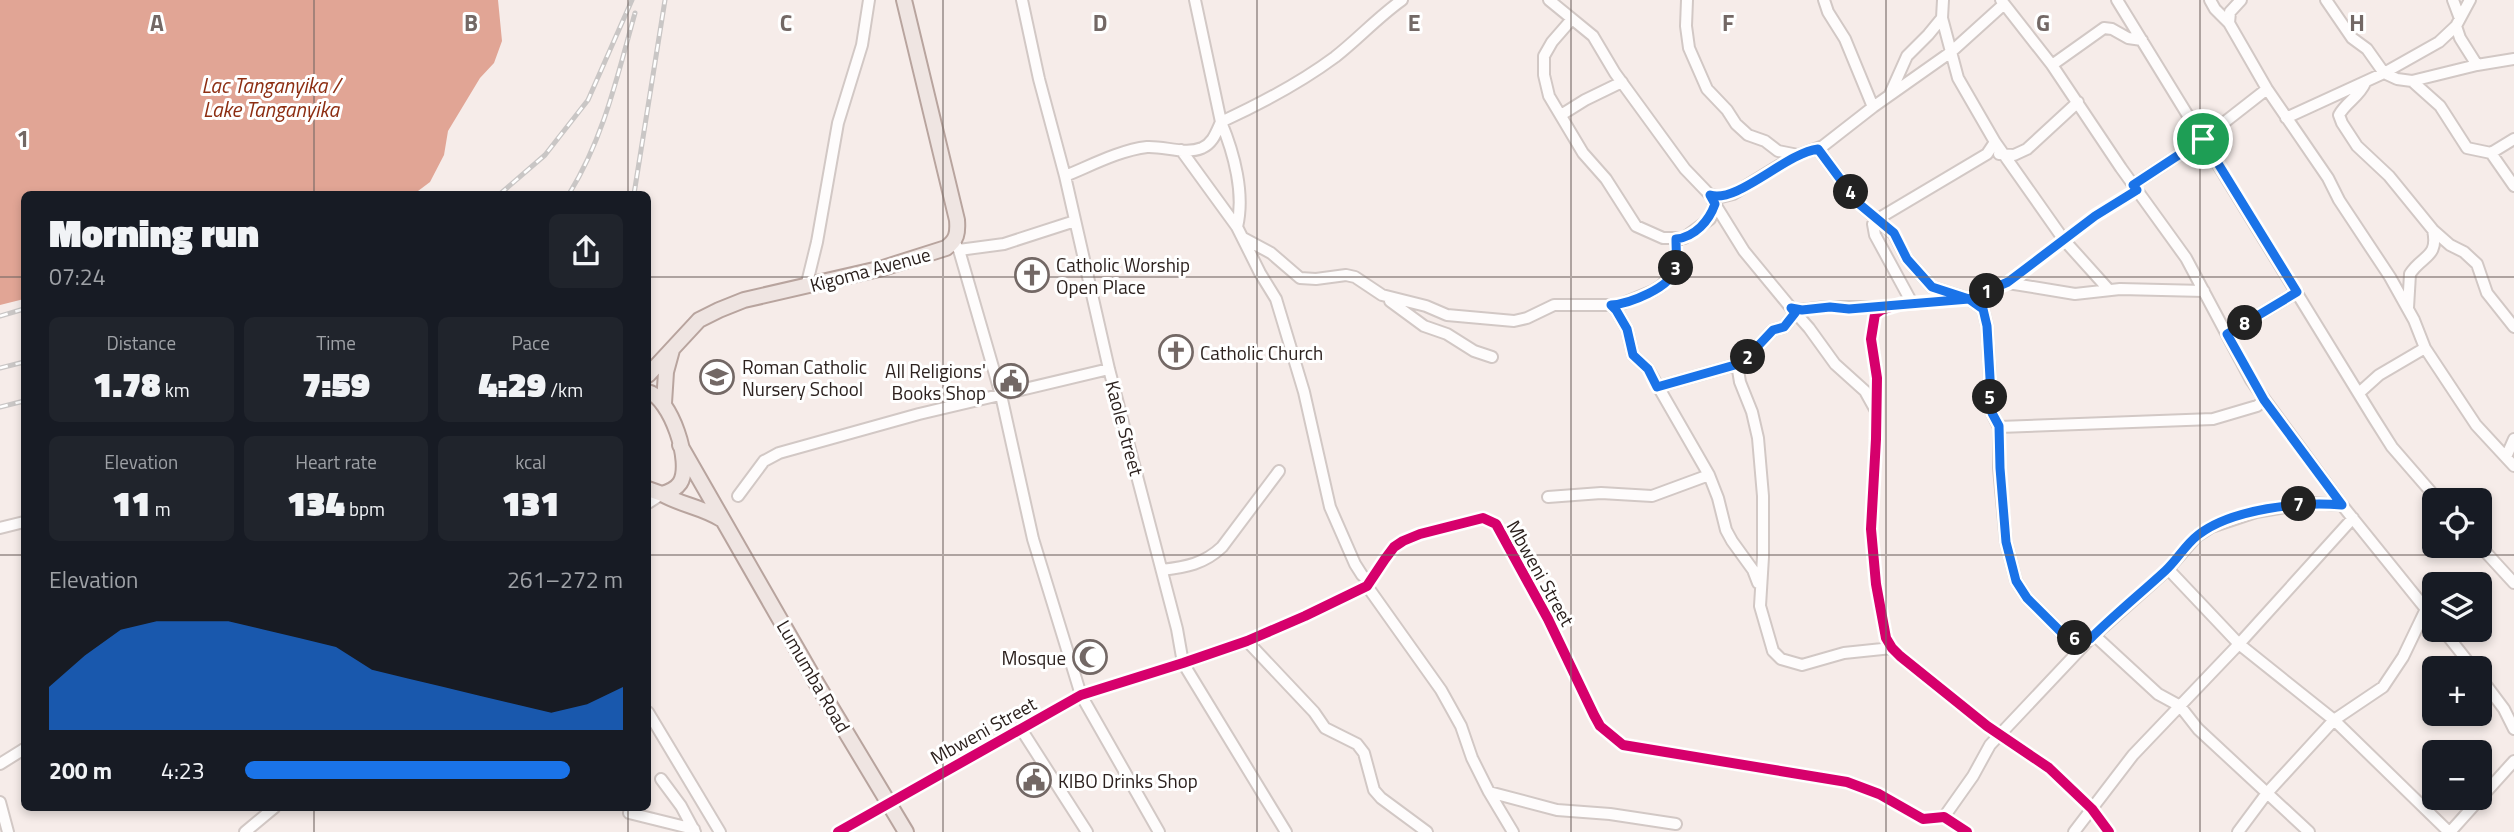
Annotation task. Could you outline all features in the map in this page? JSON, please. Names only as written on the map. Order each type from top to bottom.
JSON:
[{"type":"main road","name":"Kigoma Avenue","points":[[651,371],[699,320],[719,310],[744,300],[883,268],[957,246],[957,220],[904,0]]},
{"type":"main road","points":[[664,403],[666,372],[673,345]]},
{"type":"main road","points":[[651,393],[664,403],[680,445],[684,467],[682,481],[675,488],[662,494],[651,491]]},
{"type":"main road","name":"Lumumba Road","points":[[680,445],[906,832]]},
{"type":"main road","points":[[662,494],[673,501],[701,508],[722,520]]},
{"type":"street","points":[[806,287],[817,242],[838,123],[862,45],[869,0]]},
{"type":"street","name":"Kaole Street","points":[[1022,0],[1109,369],[1184,663],[1286,832]]},
{"type":"street","points":[[1195,0],[1221,122],[1236,176],[1240,204],[1237,227]]},
{"type":"street","points":[[1065,176],[1147,147],[1181,150],[1203,147],[1213,140],[1221,122],[1317,69],[1361,36],[1402,0]]},
{"type":"street","points":[[1549,0],[1592,36],[1685,169],[1712,199],[1744,251],[1809,328],[1835,364],[1865,391],[1875,410]]},
{"type":"street","points":[[1687,0],[1689,48],[1707,89],[1748,135],[1765,141],[1778,151],[1798,155]]},
{"type":"street","points":[[1824,0],[1828,12],[1845,39],[1873,107]]},
{"type":"street","points":[[1943,0],[1942,18],[1961,85],[1995,142],[2064,240],[2109,290]]},
{"type":"street","points":[[2117,0],[2392,447],[2428,488]]},
{"type":"street","points":[[2210,0],[2229,23],[2267,89],[2328,178],[2339,201],[2408,308],[2425,348],[2476,425],[2514,466]]},
{"type":"street","points":[[2229,23],[2230,12],[2241,0]]},
{"type":"street","points":[[2326,0],[2352,38],[2367,49],[2384,73],[2396,79],[2413,81],[2514,59]]},
{"type":"street","points":[[2286,118],[2365,83],[2439,42],[2458,21],[2470,0],[2453,0],[2458,21],[2460,38],[2477,65]]},
{"type":"street","points":[[1712,199],[1733,194],[1798,155],[1818,149],[1951,52],[2002,2],[2052,65],[2186,258],[2264,400],[2342,505],[2422,604]]},
{"type":"street","points":[[1889,95],[1907,56],[1942,18]]},
{"type":"street","points":[[1573,19],[1552,42],[1545,56],[1544,75],[1549,96],[1583,153],[1606,178],[1636,226],[1663,239],[1684,239],[1710,219],[1712,199]]},
{"type":"street","points":[[2052,65],[2104,28],[2112,29],[2128,38],[2142,40]]},
{"type":"street","points":[[2413,81],[2440,106],[2467,148],[2491,153],[2514,139]]},
{"type":"street","points":[[1561,115],[1622,82]]},
{"type":"street","points":[[2365,83],[2360,93],[2339,115],[2342,123],[2357,146],[2389,176],[2433,230],[2477,264],[2487,293],[2514,327]]},
{"type":"street","points":[[1793,310],[1830,307],[1849,309],[1969,299],[2008,282],[2267,89]]},
{"type":"street","points":[[1987,154],[2014,155],[2027,149],[2078,102]]},
{"type":"street","points":[[1912,303],[1875,236],[1873,224],[1934,184],[1987,154],[1995,142]]},
{"type":"street","points":[[1818,149],[1858,203],[1894,233],[1907,259],[1932,287],[1979,304],[1986,316],[1990,399],[1992,413],[1999,426],[2006,542],[2016,581],[2027,598],[2063,634],[2071,638],[2092,637],[2158,694],[2180,706],[2198,729],[2309,832]]},
{"type":"street","points":[[1181,150],[1237,227],[1276,299],[1304,393],[1330,507],[1355,564],[1441,690],[1461,726],[1472,758],[1489,792],[1513,832]]},
{"type":"street","points":[[2491,153],[2514,187]]},
{"type":"street","points":[[1075,221],[1004,244],[957,246],[1001,395],[1033,539],[1081,695],[1159,832]]},
{"type":"street","points":[[2408,308],[2410,274],[2433,251],[2433,230]]},
{"type":"street","points":[[1243,238],[1271,253],[1300,278],[1346,275],[1355,277],[1424,326],[1439,330],[1474,351],[1492,357]]},
{"type":"street","points":[[1382,295],[1426,306],[1447,315],[1502,320],[1521,320],[1554,306],[1611,305],[1633,300],[1669,279],[1676,268],[1676,239]]},
{"type":"street","points":[[2008,282],[2063,293],[2109,290],[2204,291]]},
{"type":"street","points":[[2227,334],[2297,292]]},
{"type":"street","points":[[1611,305],[1627,329],[1633,355],[1648,369],[1709,475],[1726,530],[1753,570],[1760,590]]},
{"type":"street","points":[[1892,306],[1881,310],[1873,321],[1871,340],[1877,378],[1871,529],[1876,584],[1886,638],[1892,648],[1987,726],[2049,768],[2092,808],[2109,832]]},
{"type":"street","points":[[1657,387],[1737,364],[1758,348],[1773,330],[1784,327],[1793,310]]},
{"type":"street","points":[[2359,393],[2379,375],[2425,348]]},
{"type":"street","points":[[1737,364],[1740,382],[1755,424],[1760,456],[1763,557],[1760,606],[1773,651],[1781,659],[1807,664],[1844,653],[1892,648]]},
{"type":"street","points":[[738,495],[764,461],[779,453],[919,414],[1109,369]]},
{"type":"street","points":[[1999,426],[2213,419],[2257,406],[2264,400]]},
{"type":"street","points":[[2506,457],[2514,439]]},
{"type":"street","points":[[1162,570],[1201,563],[1212,556],[1222,547],[1279,471]]},
{"type":"street","points":[[1548,497],[1601,493],[1652,496],[1709,475]]},
{"type":"street","points":[[651,501],[662,494]]},
{"type":"street","points":[[1944,817],[1973,776],[1984,754],[2001,733],[2092,637],[2168,569],[2197,536],[2227,520],[2293,504],[2342,505]]},
{"type":"street","name":"Mbweni Street","points":[[838,832],[1081,695],[1247,641],[1305,616],[1369,584],[1394,547],[1404,541],[1420,534],[1483,518],[1496,524],[1548,618],[1600,726],[1619,743],[1637,749],[1738,766],[1785,770],[1847,782],[1879,794],[1923,819],[1944,817],[1967,832]]},
{"type":"street","points":[[2074,832],[2133,755],[2239,644],[2353,518]]},
{"type":"street","points":[[0,528],[21,523]]},
{"type":"street","points":[[2491,558],[2514,583]]},
{"type":"street","points":[[2168,569],[2239,644],[2334,720],[2450,832],[2514,761]]},
{"type":"street","points":[[2238,832],[2267,793],[2334,720],[2383,687],[2403,657],[2422,617]]},
{"type":"street","points":[[1247,641],[1306,703],[1325,728],[1357,744],[1364,752],[1374,790],[1381,798],[1427,832]]},
{"type":"street","points":[[2452,642],[2464,656]]},
{"type":"street","points":[[2492,693],[2514,729]]},
{"type":"street","points":[[651,717],[720,832]]},
{"type":"street","points":[[1021,729],[1087,832]]},
{"type":"street","points":[[0,764],[21,751]]},
{"type":"street","points":[[661,779],[695,830]]},
{"type":"street","points":[[1489,792],[1557,810],[1610,814],[1676,824]]},
{"type":"street","points":[[0,802],[8,832]]},
{"type":"street","points":[[245,832],[270,811]]},
{"type":"street","points":[[629,813],[695,830]]},
{"type":"water","name":"Lac Tanganyika / Lake Tanganyika","points":[[0,0],[498,0],[502,41],[494,63],[480,78],[448,131],[444,155],[430,182],[418,191],[21,191],[21,300],[0,305]]},
{"type":"railway","points":[[503,191],[545,155],[588,100],[632,0]]},
{"type":"railway","points":[[634,191],[665,0]]},
{"type":"railway","points":[[571,191],[601,129],[635,13]]},
{"type":"railway","points":[[0,316],[21,310]]},
{"type":"railway","points":[[0,368],[21,363]]},
{"type":"railway","points":[[0,407],[21,402]]},
{"type":"cycle path","points":[[2109,832],[2092,809],[2049,768],[1987,726],[1900,656],[1886,638],[1876,584],[1871,529],[1877,378],[1871,339],[1875,314],[1881,310],[1901,304],[1969,299],[2008,283],[2095,216],[2137,190]]},
{"type":"cycle path","points":[[838,832],[1081,695],[1247,641],[1305,616],[1367,586],[1394,547],[1403,541],[1483,518],[1496,524],[1548,619],[1600,726],[1623,745],[1847,782],[1879,794],[1923,819],[1944,817],[1967,832]]},
{"type":"place","name":"Catholic Worship Open Place","points":[[1032,275]]},
{"type":"place","name":"Catholic Church","points":[[1176,352]]},
{"type":"place","name":"Roman Catholic Nursery School","points":[[717,377]]},
{"type":"place","name":"All Religions' Books Shop","points":[[1011,381]]},
{"type":"place","name":"Mosque","points":[[1090,657]]},
{"type":"place","name":"KIBO Drinks Shop","points":[[1034,780]]},
{"type":"route","points":[[2203,139],[2133,185],[2137,190],[2095,216],[2008,282],[1969,299],[1849,309],[1791,308],[1795,313],[1784,327],[1775,328],[1742,363],[1657,387],[1648,369],[1633,355],[1627,329],[1611,305],[1633,300],[1653,291],[1669,279],[1676,268],[1676,239],[1684,239],[1710,219],[1715,204],[1710,195],[1721,197],[1733,194],[1793,157],[1818,149],[1858,203],[1894,233],[1907,259],[1932,287],[1969,299],[1983,309],[1987,326],[1988,383],[1992,413],[1999,426],[2006,542],[2016,581],[2027,598],[2063,634],[2071,638],[2090,639],[2168,569],[2197,536],[2211,527],[2227,520],[2293,504],[2342,505],[2264,400],[2227,334],[2297,292],[2203,139]]}]
